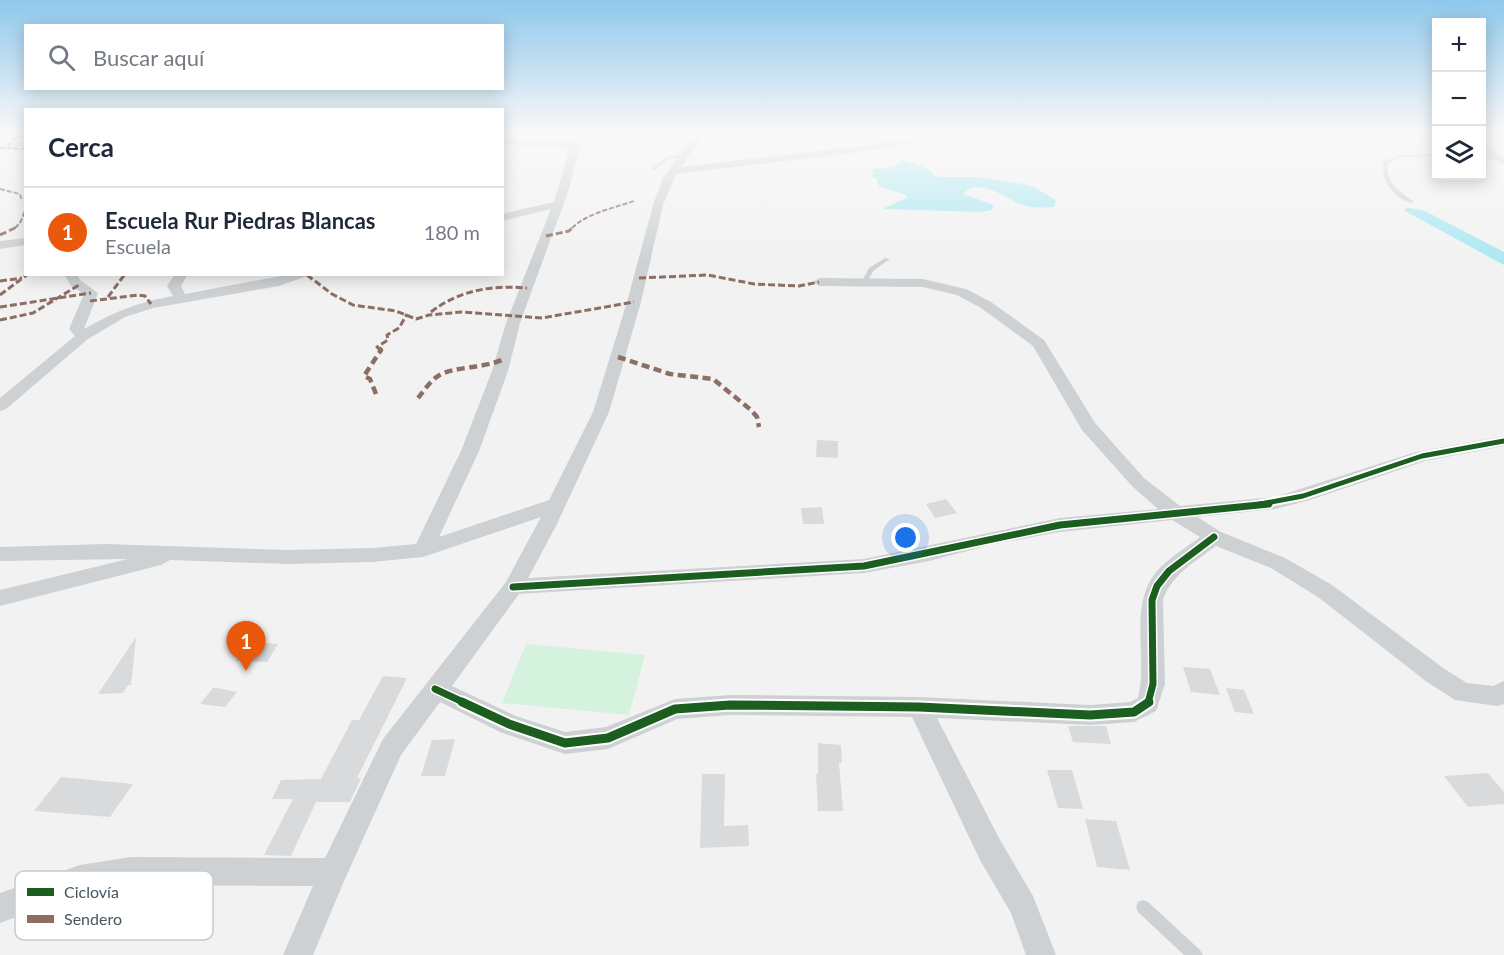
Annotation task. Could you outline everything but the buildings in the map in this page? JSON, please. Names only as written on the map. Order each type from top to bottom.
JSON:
[{"type":"street","points":[[423,550],[470,451],[500,371],[513,323],[567,177]]},
{"type":"street","points":[[298,955],[333,872],[392,747],[513,587],[601,412],[634,302],[658,205],[669,177]]},
{"type":"street","points":[[504,217],[557,204]]},
{"type":"street","points":[[0,245],[24,241]]},
{"type":"street","points":[[70,276],[78,285],[91,293],[90,305],[78,321],[76,329],[83,336]]},
{"type":"street","points":[[181,276],[174,286],[181,299]]},
{"type":"street","points":[[0,405],[83,336],[133,309],[298,276]]},
{"type":"street","points":[[819,282],[914,282],[952,288],[986,305],[1039,343],[1082,417],[1114,457],[1138,482],[1177,514],[1214,537],[1278,563],[1325,591],[1435,675],[1463,693],[1497,696],[1504,691]]},
{"type":"street","points":[[513,587],[864,566],[1060,525],[1275,503],[1422,456],[1504,441]]},
{"type":"street","points":[[0,554],[106,550],[288,557],[372,555],[423,550],[555,505]]},
{"type":"street","points":[[435,689],[509,724],[565,743],[608,738],[675,709],[730,705],[919,707],[1090,715],[1134,712],[1149,705],[1153,684],[1152,600],[1157,586],[1169,571],[1214,537]]},
{"type":"street","points":[[0,598],[185,552]]},
{"type":"street","points":[[919,707],[990,850],[1023,906],[1041,955]]},
{"type":"street","points":[[213,871],[333,872]]},
{"type":"street","points":[[0,908],[15,903]]},
{"type":"lane","points":[[1385,177],[1386,181],[1411,202]]},
{"type":"lane","points":[[866,281],[871,269],[887,259]]},
{"type":"lane","points":[[1143,907],[1195,955]]},
{"type":"green space","points":[[526,644],[645,655],[629,715],[502,703]]},
{"type":"water","points":[[871,177],[978,177],[1034,187],[1056,200],[1054,207],[1025,205],[990,189],[975,188],[963,194],[994,205],[992,210],[979,212],[886,209],[884,208],[907,198],[906,195],[879,186],[876,178]]},
{"type":"water","points":[[1404,209],[1423,210],[1504,252],[1504,265],[1405,211]]},
{"type":"marked path","points":[[0,189],[20,194],[21,198],[24,199]]},
{"type":"marked path","points":[[546,236],[569,231],[577,223],[634,201]]},
{"type":"marked path","points":[[0,235],[18,226],[24,214]]},
{"type":"marked path","points":[[639,278],[708,275],[754,284],[799,286],[819,282]]},
{"type":"marked path","points":[[0,295],[25,276]]},
{"type":"marked path","points":[[108,297],[124,276]]},
{"type":"marked path","points":[[308,276],[332,294],[353,305],[396,311],[416,319],[429,315],[462,312],[542,318],[634,302]]},
{"type":"marked path","points":[[0,281],[22,278]]},
{"type":"marked path","points":[[0,320],[33,313],[79,285]]},
{"type":"marked path","points":[[431,312],[463,294],[489,288],[527,288]]},
{"type":"marked path","points":[[0,307],[91,293]]},
{"type":"marked path","points":[[90,301],[138,295],[145,296],[151,304]]},
{"type":"marked path","points":[[376,394],[370,379],[364,376],[381,350],[377,347],[388,340],[387,335],[399,328],[407,314]]},
{"type":"marked path","points":[[618,357],[670,374],[713,379],[751,410],[757,417],[759,427]]},
{"type":"marked path","points":[[418,398],[435,378],[445,372],[489,366],[504,359]]},
{"type":"cycle path","points":[[513,587],[864,566],[1060,525],[1275,503],[1303,496],[1422,456],[1504,441]]},
{"type":"cycle path","points":[[435,689],[509,724],[565,743],[608,738],[675,709],[730,705],[919,707],[1090,715],[1134,712],[1148,704],[1153,684],[1152,600],[1157,586],[1169,571],[1214,537]]},
{"type":"place","name":"Escuela Rur Piedras Blancas","points":[[246,671]]}]
